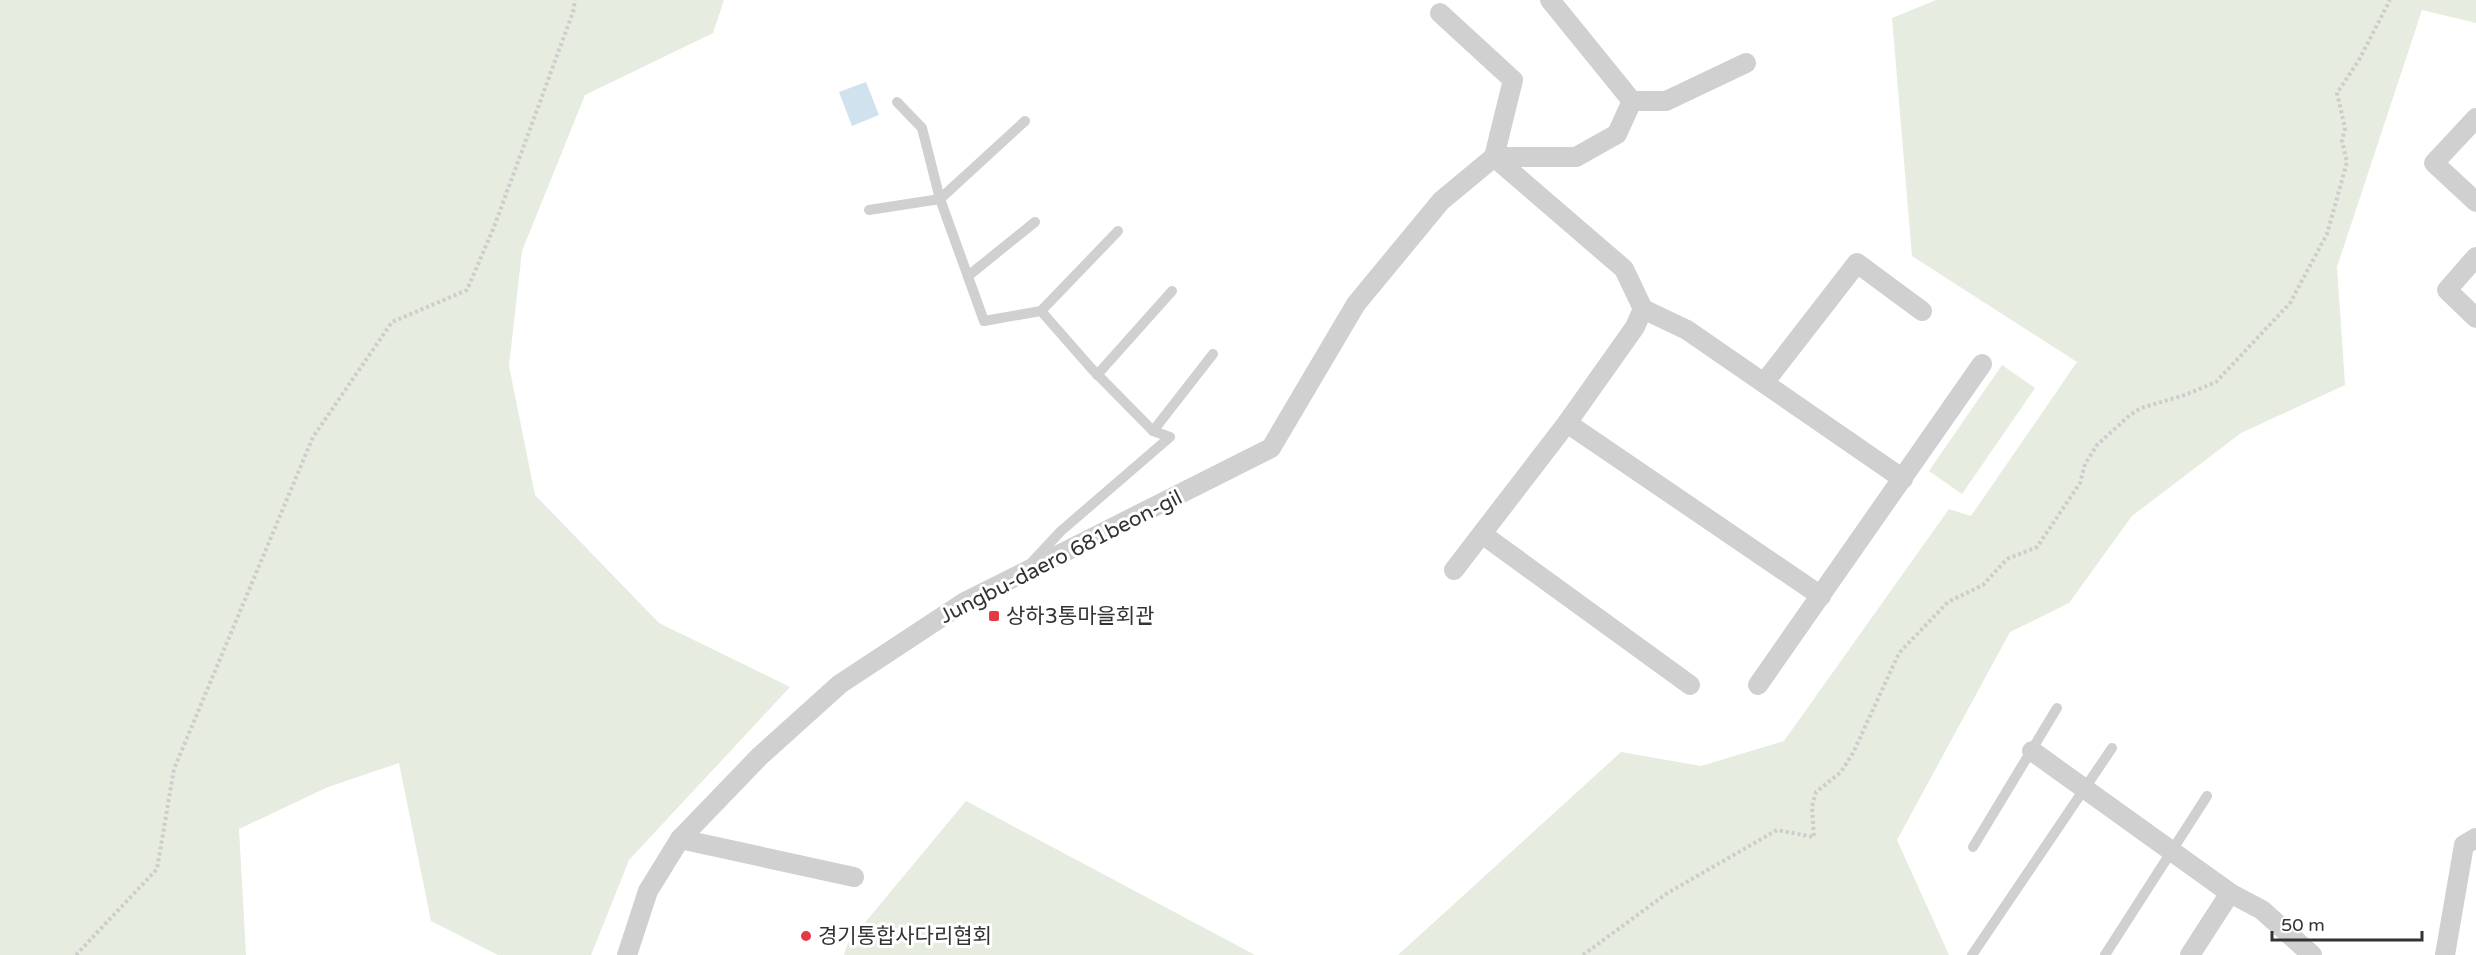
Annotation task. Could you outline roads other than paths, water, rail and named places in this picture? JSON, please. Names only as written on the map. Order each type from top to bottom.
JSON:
[{"type":"street","points":[[1550,0],[1632,100],[1666,101],[1746,63]]},
{"type":"street","points":[[1440,13],[1513,80],[1494,157]]},
{"type":"street","points":[[1494,157],[1575,157],[1617,134],[1632,100]]},
{"type":"street","points":[[2476,118],[2434,163],[2476,202]]},
{"type":"street","points":[[1494,157],[1624,269],[1643,309],[1688,330],[1903,479]]},
{"type":"street","name":"Jungbu-daero 681beon-gil","points":[[627,955],[648,891],[680,838],[759,757],[840,684],[963,603],[1271,448],[1356,304],[1441,201],[1494,157]]},
{"type":"street","points":[[2476,257],[2447,290],[2476,318]]},
{"type":"street","points":[[1764,383],[1857,263],[1922,311]]},
{"type":"street","points":[[1454,570],[1567,423],[1635,327],[1643,309]]},
{"type":"street","points":[[1758,685],[1982,364]]},
{"type":"street","points":[[1567,423],[1821,596]]},
{"type":"street","points":[[1482,534],[1690,685]]},
{"type":"street","points":[[2032,751],[2230,893],[2262,910],[2312,955]]},
{"type":"street","points":[[680,838],[854,877]]},
{"type":"street","points":[[2445,955],[2464,845],[2476,838]]},
{"type":"street","points":[[2190,955],[2230,893]]},
{"type":"lane","points":[[897,102],[922,128],[940,199],[984,321],[1041,311],[1118,231]]},
{"type":"lane","points":[[869,210],[940,199],[1025,121]]},
{"type":"lane","points":[[968,276],[1035,222]]},
{"type":"lane","points":[[1097,375],[1172,291]]},
{"type":"lane","points":[[1023,573],[1061,531],[1170,437],[1153,431],[1097,375],[1041,311]]},
{"type":"lane","points":[[1153,431],[1213,354]]},
{"type":"lane","points":[[1973,847],[2057,708]]},
{"type":"lane","points":[[1972,955],[2112,748]]},
{"type":"lane","points":[[2105,955],[2173,853],[2207,796]]},
{"type":"water","points":[[866,82],[879,115],[852,126],[839,92]]},
{"type":"place","name":"상하3통마을회관","points":[[994,616]]},
{"type":"place","name":"경기통합사다리협회","points":[[806,936]]}]
